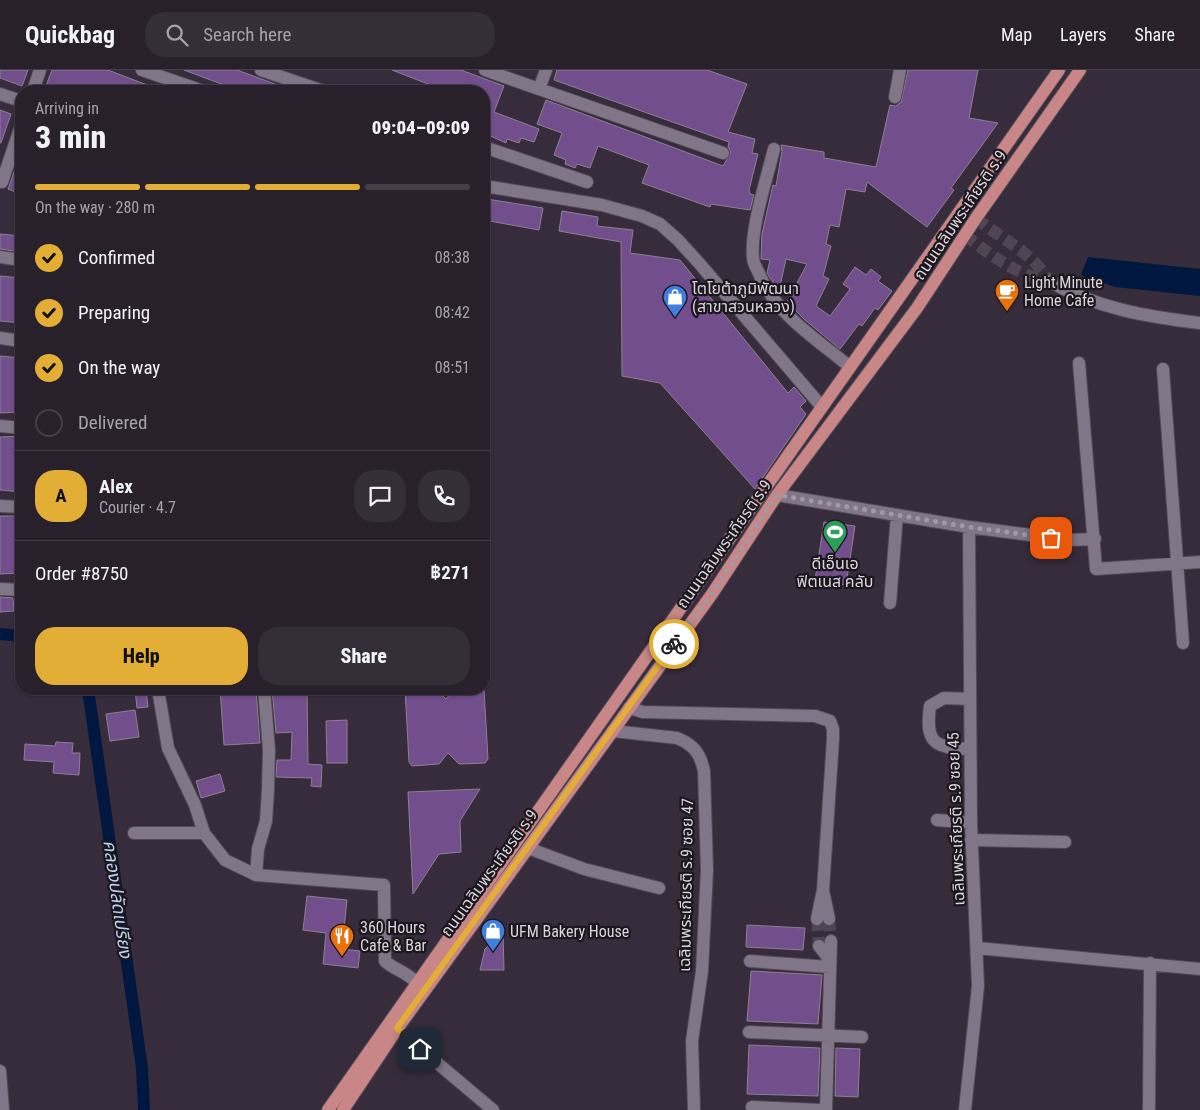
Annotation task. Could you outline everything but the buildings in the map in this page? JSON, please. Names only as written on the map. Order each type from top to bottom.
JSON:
[{"type":"main road","name":"ถนนเฉลิมพระเกียรติ ร.9","points":[[328,1110],[1059,70]]},
{"type":"main road","name":"ถนนเฉลิมพระเกียรติ ร.9","points":[[344,1110],[397,1028],[712,594],[777,495],[917,308],[976,218],[1080,70]]},
{"type":"street","points":[[35,85],[40,70]]},
{"type":"street","points":[[142,70],[186,85]]},
{"type":"street","points":[[262,70],[306,85]]},
{"type":"street","points":[[485,70],[723,153]]},
{"type":"street","points":[[539,89],[546,70]]},
{"type":"street","points":[[895,97],[900,70]]},
{"type":"street","points":[[0,94],[15,99]]},
{"type":"street","points":[[2,182],[15,144]]},
{"type":"street","points":[[490,149],[586,182]]},
{"type":"street","points":[[774,149],[754,233],[753,259],[775,303],[791,319],[850,367]]},
{"type":"street","points":[[490,187],[602,206],[660,224],[699,263],[822,407]]},
{"type":"street","points":[[0,257],[15,259]]},
{"type":"street","points":[[1049,281],[1072,294],[1111,308],[1200,323]]},
{"type":"street","points":[[0,338],[15,340]]},
{"type":"street","points":[[1079,362],[1096,569],[1200,562]]},
{"type":"street","points":[[1163,369],[1183,644]]},
{"type":"street","points":[[0,426],[15,427]]},
{"type":"street","points":[[777,495],[969,527],[1069,540],[1095,539]]},
{"type":"street","points":[[0,506],[15,507]]},
{"type":"street","points":[[890,603],[898,515]]},
{"type":"street","name":"เฉลิมพระเกียรติ ร.9 ซอย 45","points":[[965,1110],[978,986],[970,823],[969,527]]},
{"type":"street","points":[[0,589],[15,590]]},
{"type":"street","points":[[159,695],[168,748],[195,806],[204,833],[225,860],[256,875],[384,886],[385,961],[390,966],[406,972],[418,982]]},
{"type":"street","points":[[256,875],[258,849],[266,821],[268,790],[269,750],[264,695]]},
{"type":"street","points":[[969,700],[944,698],[930,706],[927,727],[936,742],[950,748],[970,749]]},
{"type":"street","points":[[629,708],[643,712],[815,716],[830,721],[833,729],[833,739],[823,919]]},
{"type":"street","name":"เฉลิมพระเกียรติ ร.9 ซอย 47","points":[[613,730],[677,738],[686,742],[701,757],[704,771],[706,870],[702,971],[692,1041],[694,1110]]},
{"type":"street","points":[[937,820],[970,823]]},
{"type":"street","points":[[134,833],[204,833]]},
{"type":"street","points":[[971,840],[1065,842]]},
{"type":"street","points":[[528,848],[584,870],[659,888]]},
{"type":"street","points":[[826,1110],[831,941]]},
{"type":"street","points":[[818,946],[830,963]]},
{"type":"street","points":[[977,948],[1032,955],[1150,963],[1200,969]]},
{"type":"street","points":[[750,961],[830,963]]},
{"type":"street","points":[[1149,1110],[1150,963]]},
{"type":"street","points":[[397,1028],[493,1110]]},
{"type":"street","points":[[750,1032],[862,1037]]},
{"type":"street","points":[[0,1072],[3,1110]]},
{"type":"street","points":[[752,1107],[820,1110]]},
{"type":"water","points":[[1088,257],[1200,269],[1200,296],[1115,287],[1081,275]]},
{"type":"waterway","name":"คลองปลัดเปรียง","points":[[0,634],[15,635]]},
{"type":"waterway","name":"คลองปลัดเปรียง","points":[[89,695],[142,1068],[144,1110]]},
{"type":"tunnel","points":[[976,218],[1016,246],[1034,262],[1049,281]]},
{"type":"tunnel","points":[[965,235],[994,257],[1015,269],[1049,281]]},
{"type":"tunnel","points":[[817,919],[819,946]]},
{"type":"tunnel","points":[[829,919],[831,941]]},
{"type":"way so far","points":[[674,644],[712,594],[777,495],[969,527],[1051,538]]},
{"type":"place","name":"Light Minute Home Cafe","points":[[1007,312]]},
{"type":"place","name":"โตโยต้าภูมิพัฒนา (สาขาสวนหลวง)","points":[[675,318]]},
{"type":"place","name":"ดีเอ็นเอ ฟิตเนส คลับ","points":[[835,553]]},
{"type":"place","name":"UFM Bakery House","points":[[493,952]]},
{"type":"place","name":"360 Hours Cafe & Bar","points":[[342,957]]},
{"type":"route","points":[[420,1049],[397,1028],[674,644]]}]
